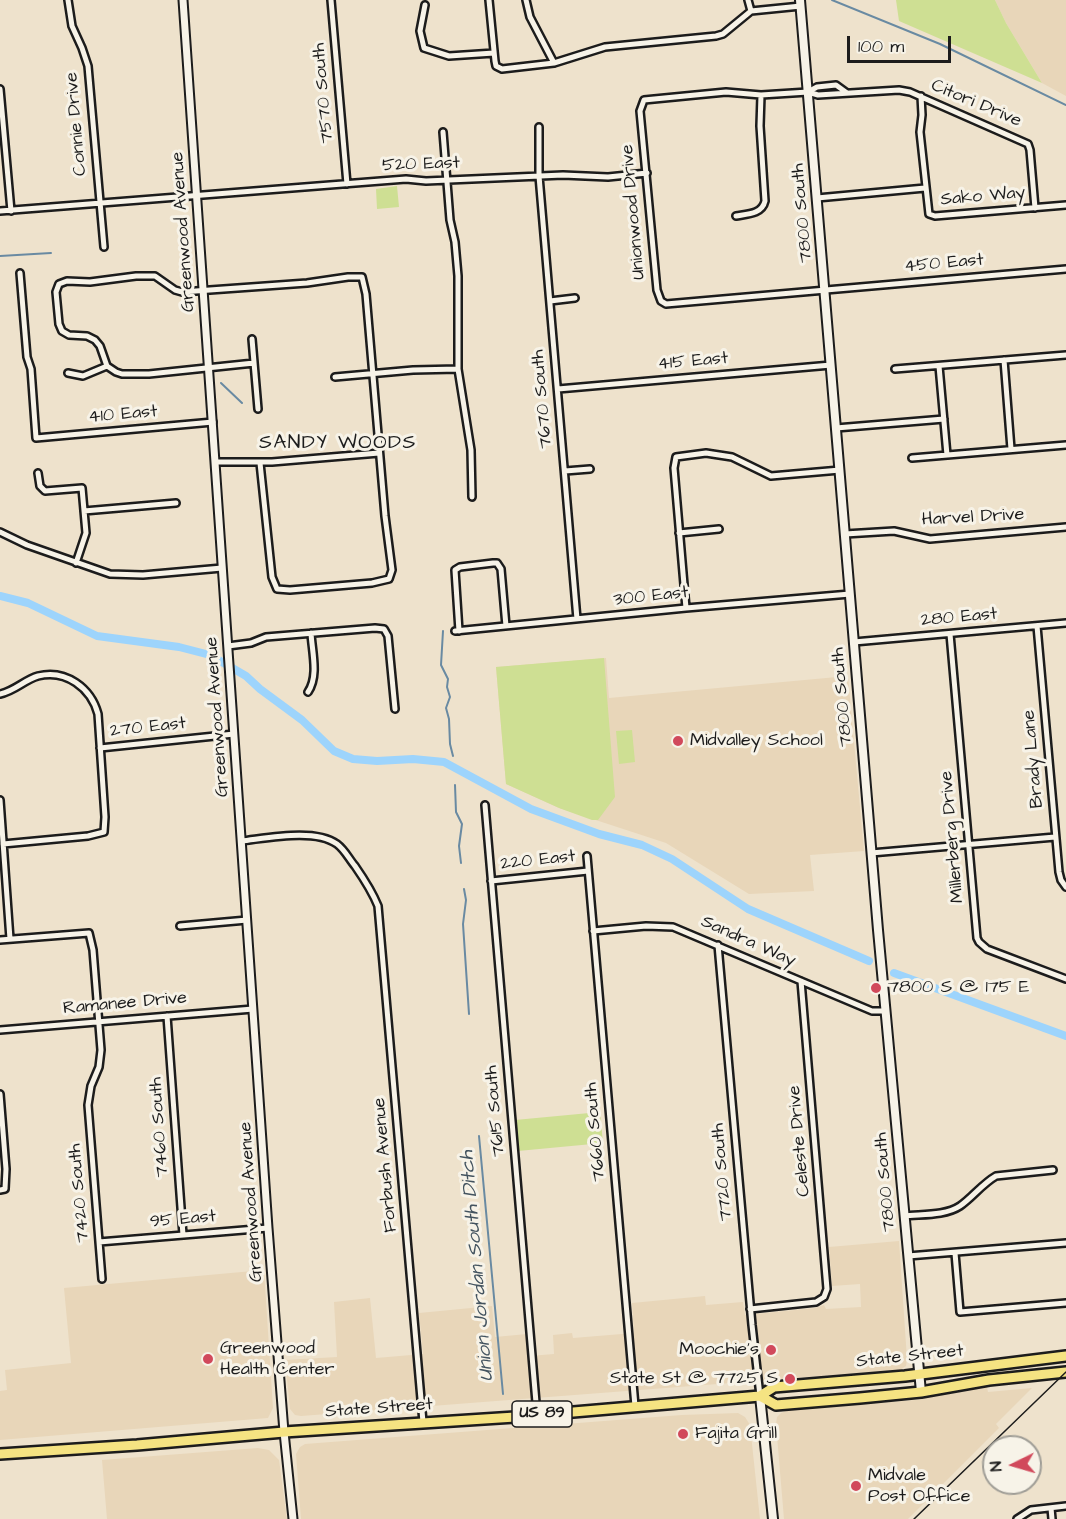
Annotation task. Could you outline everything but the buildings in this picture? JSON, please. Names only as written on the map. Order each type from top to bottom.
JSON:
[{"type":"main road","name":"7800 South","points":[[800,3],[871,853],[921,1392]]},
{"type":"main road","name":"State Street","points":[[0,1454],[760,1396],[774,1387],[918,1374],[1066,1356]]},
{"type":"main road","name":"State Street","points":[[760,1396],[776,1405],[921,1392],[1006,1378],[1066,1372]]},
{"type":"main road","points":[[760,1396],[773,1519]]},
{"type":"street","name":"Connie Drive","points":[[68,0],[72,26],[88,66],[104,247]]},
{"type":"street","name":"Greenwood Avenue","points":[[183,0],[268,1228],[293,1519]]},
{"type":"street","name":"7570 South","points":[[331,0],[346,184]]},
{"type":"street","points":[[489,0],[496,66],[502,69],[554,63],[605,47],[716,36],[751,11],[800,3]]},
{"type":"street","points":[[526,0],[530,17],[554,63]]},
{"type":"street","points":[[748,0],[751,11]]},
{"type":"street","points":[[425,5],[420,31],[422,44],[427,50],[449,57],[494,53]]},
{"type":"street","points":[[0,89],[11,211]]},
{"type":"street","name":"Citori Drive","points":[[644,100],[726,92],[761,95],[808,92],[818,95],[899,90],[921,96],[1028,144],[1035,207]]},
{"type":"street","points":[[736,216],[760,211],[764,207],[759,126],[761,95]]},
{"type":"street","points":[[921,96],[920,132],[925,188]]},
{"type":"street","name":"Unionwood Drive","points":[[644,100],[640,111],[657,290],[661,301],[674,304],[824,289]]},
{"type":"street","name":"7670 South","points":[[539,127],[540,176],[577,619]]},
{"type":"street","points":[[443,132],[450,220],[455,242],[458,276],[458,369],[471,450],[472,497]]},
{"type":"street","name":"520 East","points":[[0,211],[406,179],[447,180],[575,175],[608,177],[647,173]]},
{"type":"street","name":"Sako Way","points":[[818,198],[925,188],[927,211],[932,215],[1066,205]]},
{"type":"street","name":"450 East","points":[[824,289],[1066,269]]},
{"type":"street","name":"410 East","points":[[20,273],[36,438],[213,422]]},
{"type":"street","points":[[254,363],[149,374],[122,374],[111,370],[95,340],[87,336],[69,335],[60,328],[56,295],[59,284],[67,281],[90,282],[146,276],[160,279],[178,291],[307,283],[362,277],[366,294],[379,453],[392,570],[389,579],[337,586],[277,589],[272,577],[260,463]]},
{"type":"street","points":[[550,301],[575,298]]},
{"type":"street","points":[[252,339],[258,409]]},
{"type":"street","points":[[895,369],[1066,355]]},
{"type":"street","points":[[1004,360],[1011,449]]},
{"type":"street","name":"415 East","points":[[558,389],[831,365]]},
{"type":"street","points":[[68,373],[73,376],[83,376],[107,366]]},
{"type":"street","points":[[939,366],[946,455]]},
{"type":"street","points":[[335,377],[458,369]]},
{"type":"street","points":[[836,428],[944,419]]},
{"type":"street","points":[[912,458],[1066,445]]},
{"type":"street","points":[[216,462],[260,463],[379,453]]},
{"type":"street","points":[[686,608],[674,468],[676,457],[706,453],[732,456],[771,476],[840,470]]},
{"type":"street","points":[[565,471],[590,469]]},
{"type":"street","points":[[38,474],[40,486],[45,491],[82,488],[85,538],[76,563]]},
{"type":"street","points":[[84,511],[176,503]]},
{"type":"street","name":"Harvel Drive","points":[[845,534],[894,531],[930,538],[1066,527]]},
{"type":"street","points":[[679,533],[719,529]]},
{"type":"street","points":[[0,532],[76,563],[110,574],[126,576],[222,568]]},
{"type":"street","name":"300 East","points":[[506,626],[500,565],[493,563],[460,567],[455,570],[457,631],[850,594]]},
{"type":"street","name":"280 East","points":[[854,642],[1066,623]]},
{"type":"street","name":"Brady Lane","points":[[1037,626],[1055,837],[1060,879],[1066,887]]},
{"type":"street","points":[[228,650],[266,637],[375,628],[386,630],[395,709]]},
{"type":"street","points":[[308,692],[314,676],[311,633]]},
{"type":"street","name":"Millerberg Drive","points":[[950,633],[976,932],[979,942],[987,949],[1066,979]]},
{"type":"street","points":[[0,694],[11,692],[38,676],[62,676],[72,680],[88,693],[95,703],[98,714],[105,817],[104,832],[88,836],[3,844]]},
{"type":"street","name":"270 East","points":[[100,748],[234,734]]},
{"type":"street","points":[[0,800],[10,939],[0,940]]},
{"type":"street","name":"7615 South","points":[[485,805],[537,1414]]},
{"type":"street","name":"Forbush Avenue","points":[[242,841],[301,836],[316,836],[330,840],[343,849],[369,886],[378,906],[423,1422]]},
{"type":"street","points":[[871,853],[1055,837]]},
{"type":"street","name":"7660 South","points":[[586,856],[635,1406]]},
{"type":"street","name":"220 East","points":[[491,881],[588,871]]},
{"type":"street","points":[[180,926],[247,920]]},
{"type":"street","name":"Sandra Way","points":[[593,931],[661,925],[685,930],[872,1011],[885,1011]]},
{"type":"street","name":"7420 South","points":[[10,939],[89,933],[93,950],[101,1058],[91,1086],[88,1105],[102,1279]]},
{"type":"street","name":"7720 South","points":[[718,945],[750,1309],[760,1396]]},
{"type":"street","name":"Celeste Drive","points":[[750,1309],[816,1302],[824,1297],[827,1284],[801,981]]},
{"type":"street","name":"Ramanee Drive","points":[[0,1029],[253,1009]]},
{"type":"street","name":"7460 South","points":[[167,1016],[183,1235]]},
{"type":"street","points":[[0,1094],[6,1169],[2,1190]]},
{"type":"street","points":[[904,1216],[941,1213],[955,1209],[988,1180],[996,1176],[1053,1170]]},
{"type":"street","name":"95 East","points":[[99,1242],[268,1228]]},
{"type":"street","points":[[908,1257],[1066,1243]]},
{"type":"street","points":[[955,1253],[960,1312],[1066,1303]]},
{"type":"street","points":[[1017,1519],[1031,1509],[1066,1506]]},
{"type":"street","points":[[1051,1508],[1052,1519]]},
{"type":"shaded area","points":[[995,0],[1066,0],[1066,96],[1042,83]]},
{"type":"shaded area","name":"Midvalley School","points":[[606,658],[609,698],[848,676],[864,851],[810,855],[814,891],[749,894],[666,843],[559,808],[506,784],[496,667]]},
{"type":"shaded area","points":[[899,1241],[907,1359],[906,1366],[900,1370],[301,1416],[295,1415],[290,1409],[285,1360],[337,1357],[334,1302],[370,1298],[376,1358],[423,1354],[419,1313],[492,1306],[495,1337],[527,1334],[529,1356],[554,1354],[553,1335],[572,1333],[573,1338],[634,1333],[632,1303],[705,1296],[706,1305],[743,1302],[745,1315],[815,1308],[824,1305],[826,1309],[861,1307],[860,1284],[832,1286],[829,1247]]},
{"type":"shaded area","points":[[264,1270],[273,1408],[268,1418],[0,1440],[0,1391],[7,1390],[5,1370],[71,1363],[64,1288]]},
{"type":"shaded area","points":[[987,1387],[988,1392],[1032,1388],[996,1424],[999,1428],[992,1435],[982,1435],[982,1445],[908,1519],[784,1519],[776,1424],[777,1417],[781,1413],[788,1410],[916,1400]]},
{"type":"shaded area","points":[[738,1413],[745,1417],[750,1425],[760,1519],[301,1519],[296,1454],[305,1444],[682,1415]]},
{"type":"shaded area","points":[[258,1448],[269,1450],[279,1460],[287,1519],[107,1519],[102,1460]]},
{"type":"green space","points":[[896,0],[995,0],[1042,83],[899,21]]},
{"type":"green space","points":[[397,186],[399,207],[377,209],[376,189]]},
{"type":"green space","points":[[604,658],[615,797],[598,820],[592,820],[506,784],[496,667]]},
{"type":"green space","points":[[632,730],[635,762],[619,764],[616,731]]},
{"type":"green space","points":[[600,1112],[603,1143],[518,1151],[515,1120]]},
{"type":"waterway","points":[[832,0],[940,44],[1066,105]]},
{"type":"waterway","name":"Union Jordan South Ditch","points":[[0,256],[51,253]]},
{"type":"waterway","name":"Union Jordan South Ditch","points":[[221,383],[242,403]]},
{"type":"waterway","points":[[0,596],[28,603],[97,636],[179,647],[210,655],[246,676],[302,720],[334,751],[353,759],[377,761],[413,759],[444,762],[531,809],[599,834],[642,845],[672,859],[748,909],[869,961]]},
{"type":"waterway","name":"Union Jordan South Ditch","points":[[443,631],[441,665],[448,679],[447,687],[450,697],[446,708],[453,756]]},
{"type":"waterway","name":"Union Jordan South Ditch","points":[[455,785],[456,812],[462,824],[459,846],[461,863]]},
{"type":"waterway","name":"Union Jordan South Ditch","points":[[464,889],[466,900],[463,924],[469,1014]]},
{"type":"waterway","points":[[894,973],[1066,1036]]},
{"type":"waterway","name":"Union Jordan South Ditch","points":[[479,1136],[503,1394]]},
{"type":"tram line","points":[[914,1519],[1066,1372]]},
{"type":"place","name":"Midvalley School","points":[[678,741]]},
{"type":"place","name":"7800 S @ 175 E","points":[[876,988]]},
{"type":"place","name":"Moochie's","points":[[771,1350]]},
{"type":"place","name":"Greenwood Health Center","points":[[208,1359]]},
{"type":"place","name":"State St @ 7725 S","points":[[790,1379]]},
{"type":"place","name":"Fajita Grill","points":[[683,1434]]},
{"type":"place","name":"Midvale Post Office","points":[[856,1486]]},
{"type":"district","name":"SANDY WOODS","points":[[338,444]]}]
